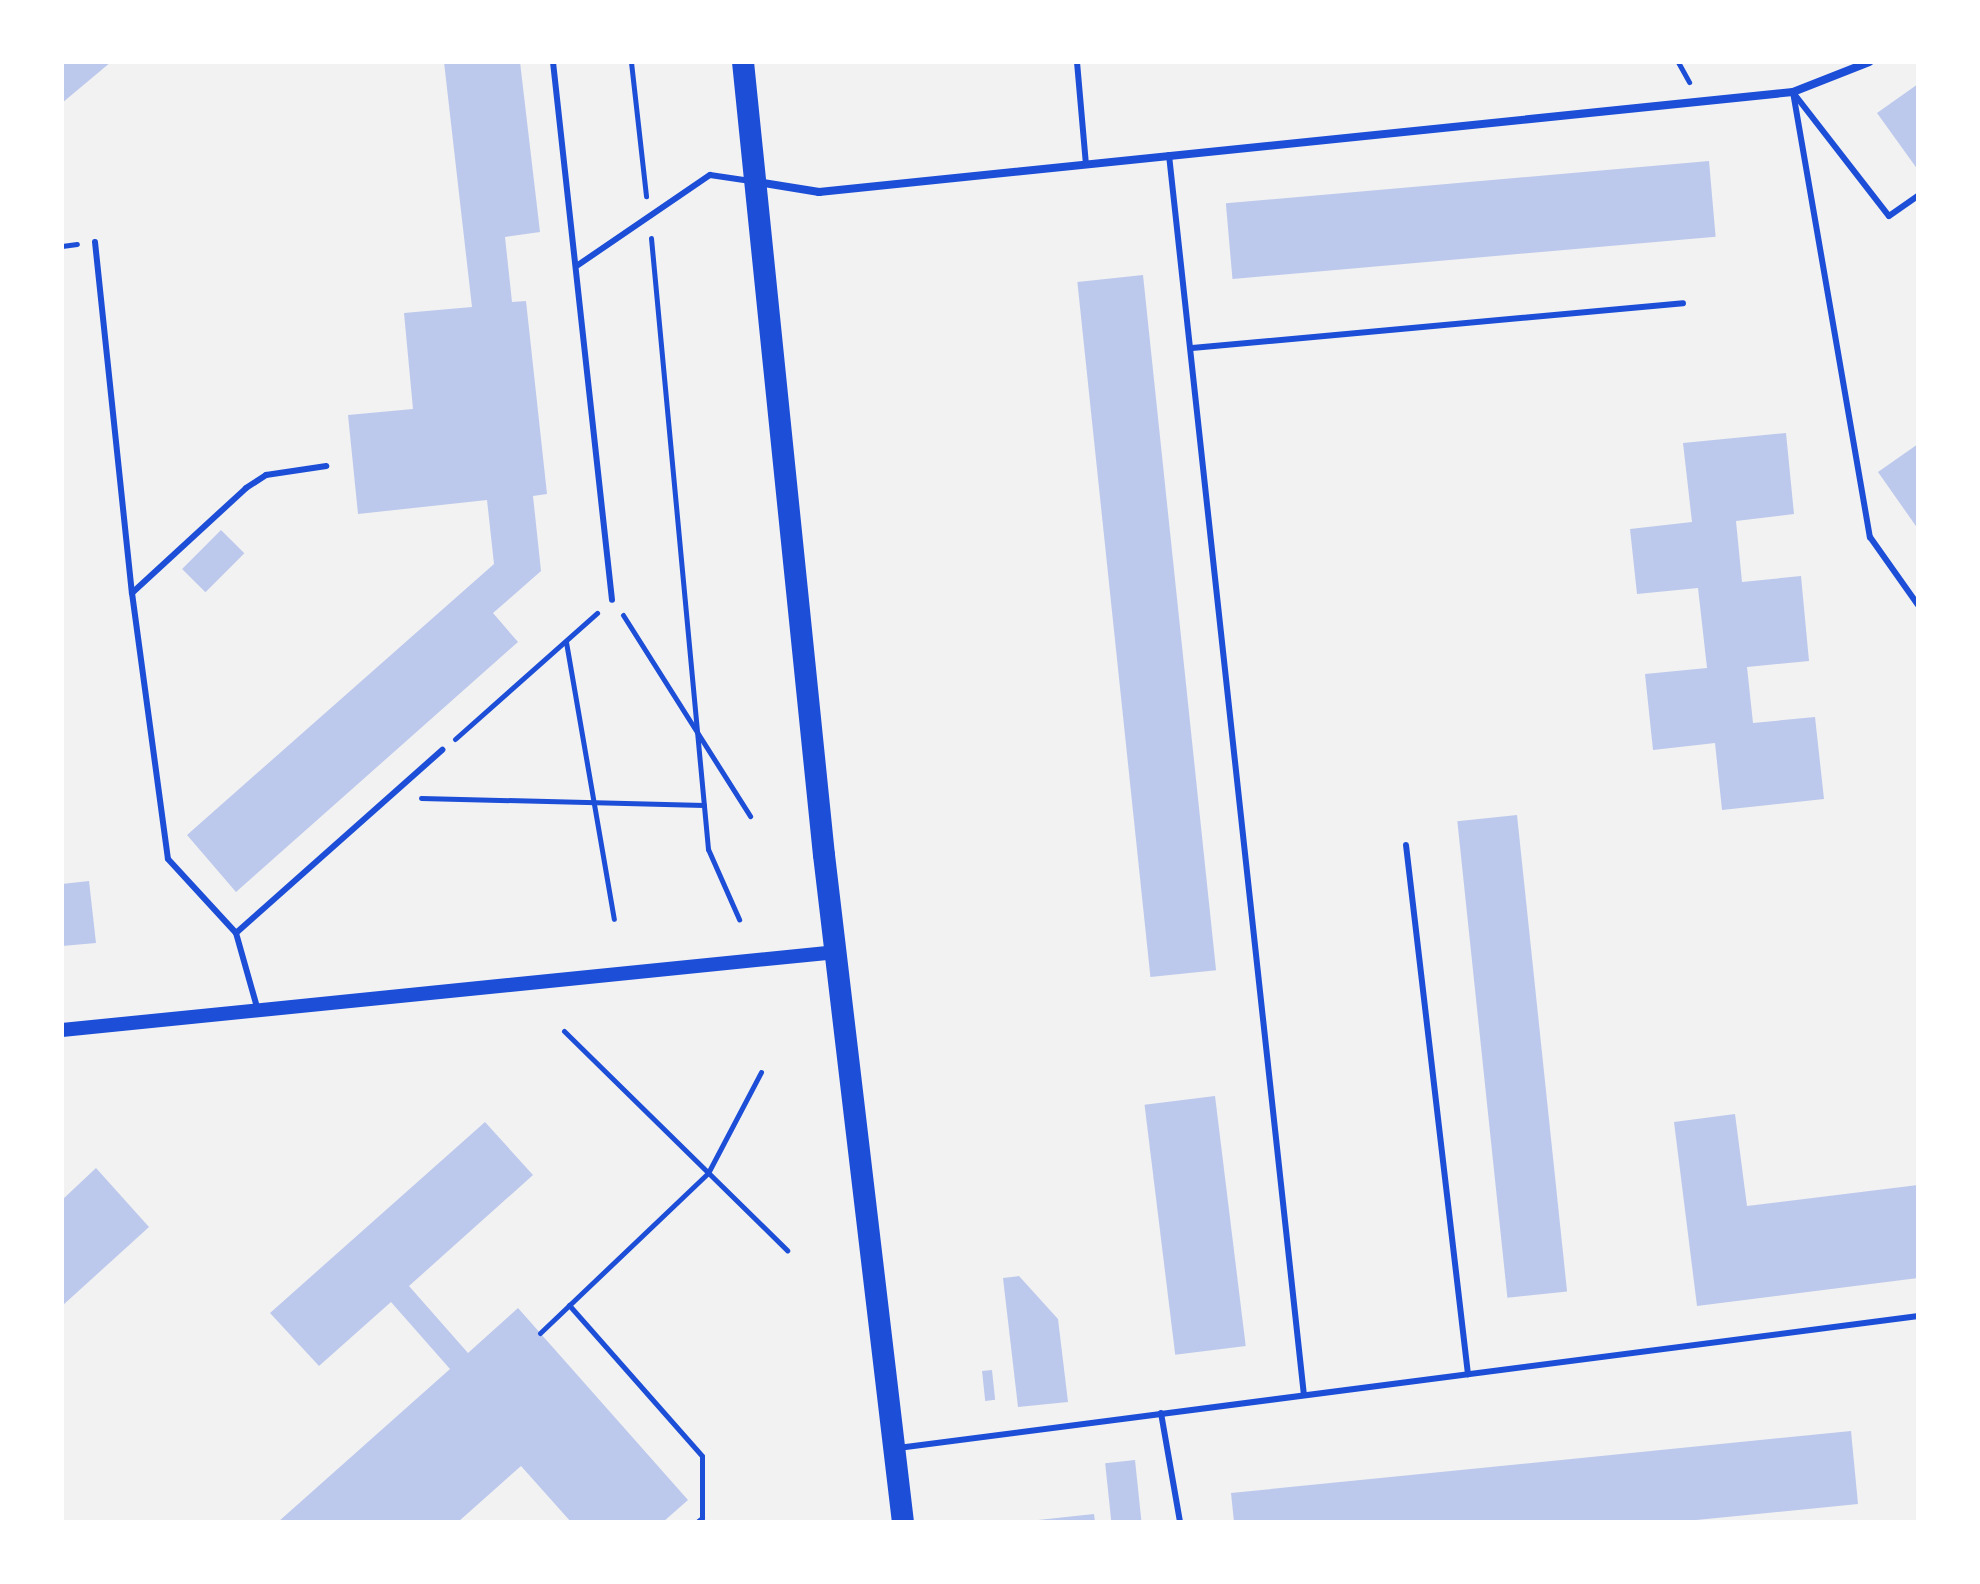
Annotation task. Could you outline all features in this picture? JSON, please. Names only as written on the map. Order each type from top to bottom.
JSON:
[{"type":"highway","points":[[743,62],[837,952],[903,1522]]},
{"type":"street","points":[[755,182],[819,192],[1793,92],[1869,62]]},
{"type":"street","points":[[62,1030],[837,952]]},
{"type":"lane","points":[[553,62],[578,265],[612,600]]},
{"type":"lane","points":[[1077,62],[1086,164]]},
{"type":"lane","points":[[1793,92],[1889,216],[1918,196]]},
{"type":"lane","points":[[1793,92],[1870,537],[1918,605]]},
{"type":"lane","points":[[1169,155],[1304,1395]]},
{"type":"lane","points":[[578,265],[710,175],[755,182]]},
{"type":"lane","points":[[95,242],[132,593],[168,859],[236,933],[258,1011]]},
{"type":"lane","points":[[1192,348],[1683,303]]},
{"type":"lane","points":[[132,593],[246,488],[266,475],[326,466]]},
{"type":"lane","points":[[236,933],[442,750]]},
{"type":"lane","points":[[1406,845],[1468,1374]]},
{"type":"lane","points":[[896,1448],[1918,1316]]},
{"type":"lane","points":[[1161,1413],[1180,1522]]},
{"type":"path","points":[[631,62],[649,216],[708,849],[739,919]]},
{"type":"path","points":[[442,750],[612,600],[750,816]]},
{"type":"path","points":[[565,641],[614,919]]},
{"type":"path","points":[[389,797],[704,805]]},
{"type":"path","points":[[564,1031],[787,1250]]},
{"type":"path","points":[[540,1333],[708,1173],[761,1072]]},
{"type":"path","points":[[569,1305],[702,1456],[702,1518],[697,1522]]},
{"type":"building","points":[[62,62],[111,62],[62,103]]},
{"type":"building","points":[[444,62],[520,62],[540,232],[505,237],[512,302],[526,301],[547,494],[533,496],[541,571],[493,613],[518,642],[236,892],[187,835],[494,564],[487,500],[358,514],[348,415],[413,409],[404,313],[472,307]]},
{"type":"building","points":[[1918,84],[1918,170],[1877,113]]},
{"type":"building","points":[[1709,161],[1716,237],[1232,279],[1226,203]]},
{"type":"building","points":[[1143,275],[1216,970],[1150,977],[1077,282]]},
{"type":"building","points":[[1786,433],[1794,514],[1736,521],[1742,582],[1801,576],[1809,661],[1747,667],[1753,723],[1815,717],[1824,799],[1722,810],[1715,743],[1653,750],[1645,674],[1707,668],[1698,588],[1637,594],[1630,529],[1692,522],[1683,443]]},
{"type":"building","points":[[1918,444],[1918,529],[1878,472]]},
{"type":"building","points":[[221,530],[244,553],[205,592],[182,569]]},
{"type":"building","points":[[1517,815],[1567,1291],[1507,1298],[1457,821]]},
{"type":"building","points":[[89,881],[96,943],[62,946],[62,884]]},
{"type":"building","points":[[1215,1096],[1246,1346],[1175,1355],[1145,1105]]},
{"type":"building","points":[[1735,1114],[1747,1206],[1918,1185],[1918,1278],[1697,1306],[1674,1122]]},
{"type":"building","points":[[485,1122],[533,1175],[409,1286],[468,1353],[518,1308],[688,1500],[663,1522],[571,1522],[521,1466],[458,1522],[278,1522],[450,1369],[391,1302],[319,1366],[270,1313]]},
{"type":"building","points":[[96,1168],[149,1227],[62,1306],[62,1200]]},
{"type":"building","points":[[1019,1276],[1058,1319],[1068,1402],[1018,1407],[1003,1278]]},
{"type":"building","points":[[992,1370],[995,1400],[985,1401],[982,1371]]},
{"type":"building","points":[[1851,1431],[1858,1504],[1676,1522],[1234,1522],[1231,1493]]},
{"type":"building","points":[[1135,1460],[1141,1522],[1111,1522],[1105,1463]]},
{"type":"building","points":[[1094,1514],[1095,1522],[1038,1522],[1038,1520]]}]
